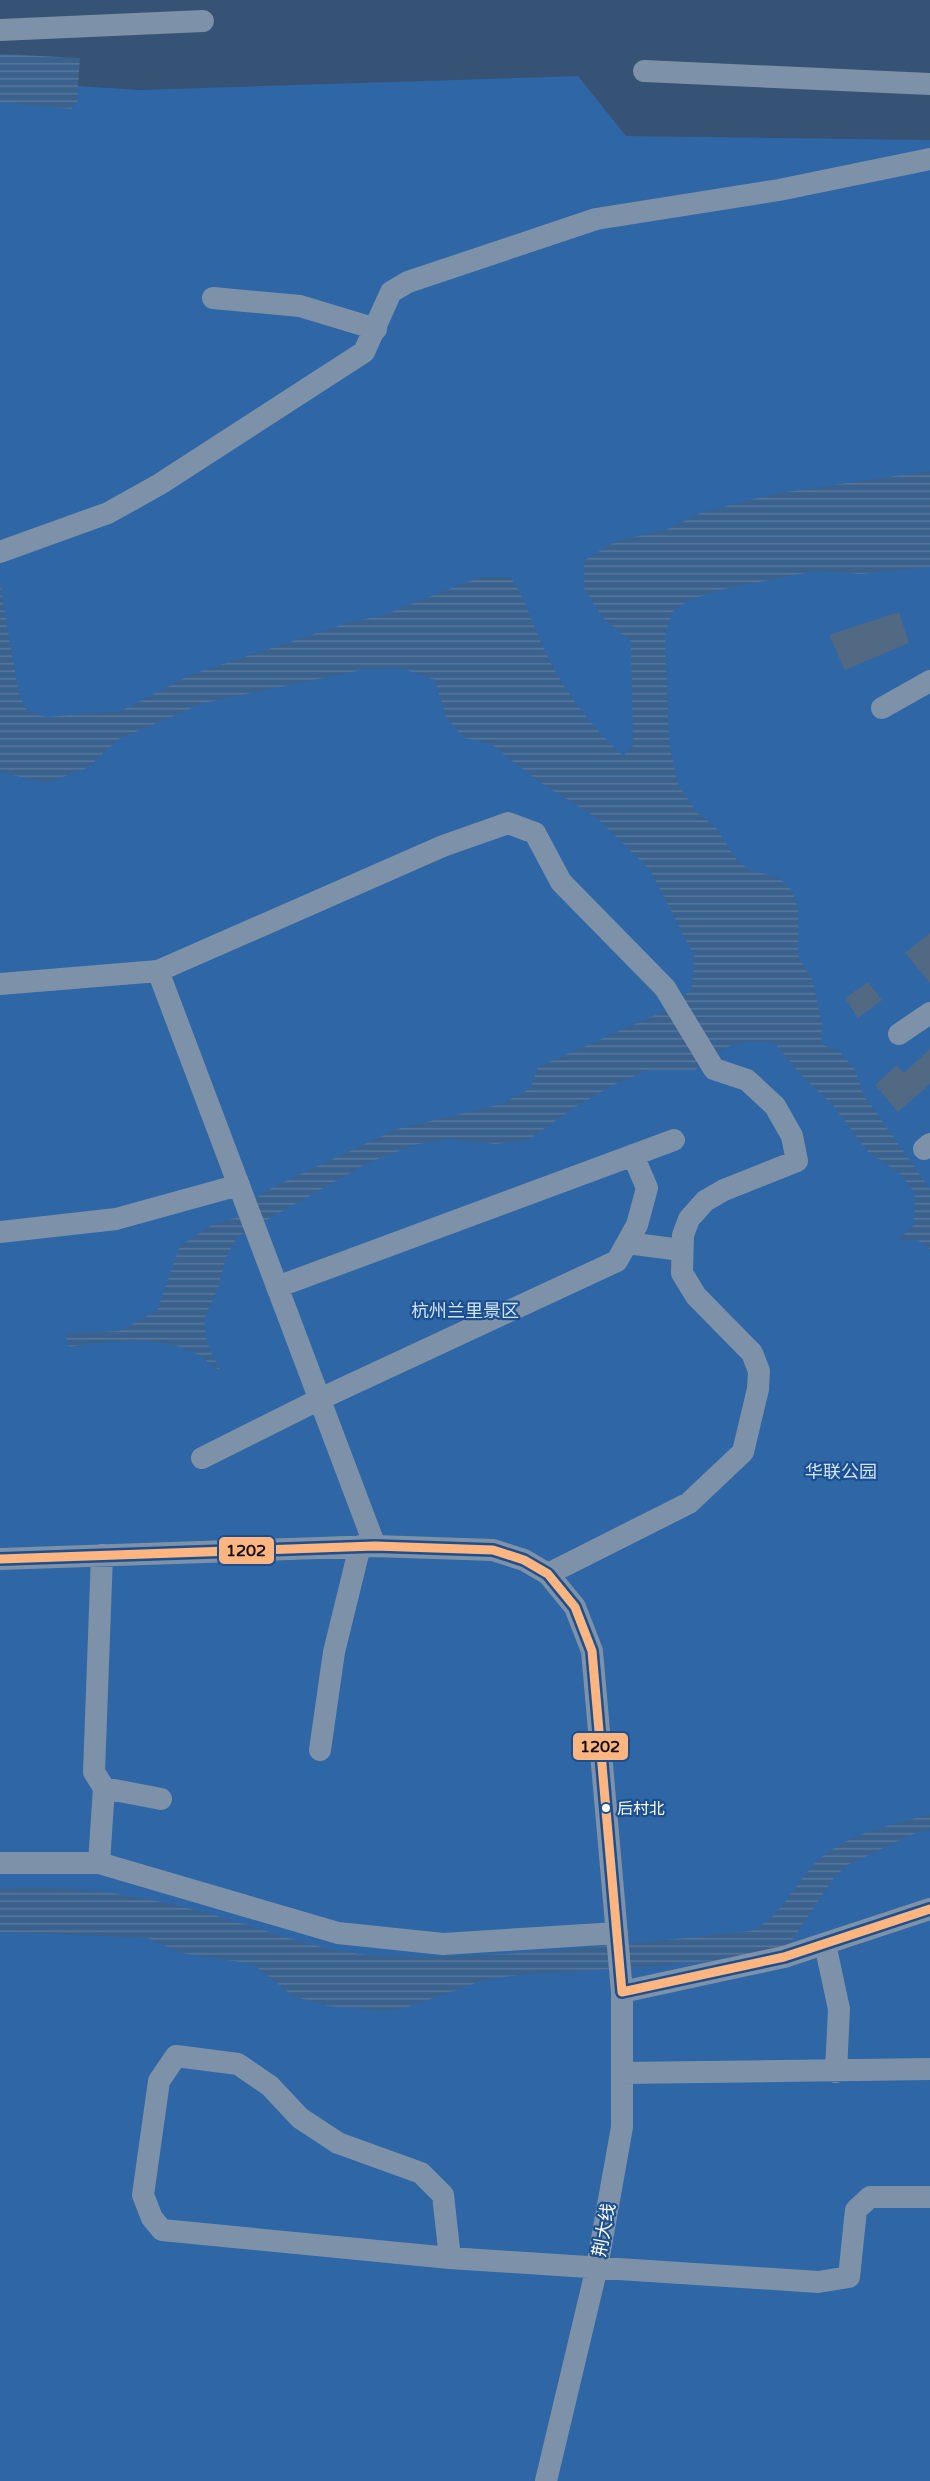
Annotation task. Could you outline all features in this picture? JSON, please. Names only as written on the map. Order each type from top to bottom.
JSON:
[{"type":"street","points":[[0,30],[203,21]]},
{"type":"street","points":[[644,71],[930,84]]},
{"type":"street","points":[[0,552],[108,513],[160,484],[364,352],[391,292],[408,282],[596,219],[779,190],[930,159]]},
{"type":"street","points":[[213,298],[300,306],[376,329]]},
{"type":"street","points":[[882,708],[930,681]]},
{"type":"street","points":[[0,984],[158,971],[443,846],[508,823],[535,833],[561,882],[665,988],[714,1069],[747,1080],[775,1106],[792,1136],[797,1161],[724,1190],[705,1201],[689,1219],[681,1250],[682,1273],[696,1296],[752,1353],[759,1371],[758,1389],[743,1452],[689,1503],[548,1574],[524,1560],[493,1550],[368,1546],[0,1559]]},
{"type":"street","points":[[158,971],[320,1399],[368,1546],[334,1652],[320,1750]]},
{"type":"street","points":[[899,1034],[930,1013]]},
{"type":"street","points":[[277,1287],[674,1140]]},
{"type":"street","points":[[202,1458],[320,1399],[617,1261],[637,1225],[647,1188],[633,1155]]},
{"type":"street","points":[[0,1232],[116,1220],[239,1185]]},
{"type":"street","points":[[627,1243],[681,1250]]},
{"type":"street","points":[[99,1863],[104,1788],[94,1772],[102,1555]]},
{"type":"street","name":"荆大线","points":[[546,2481],[597,2267],[622,2127],[621,1983],[592,1652],[575,1606],[548,1574]]},
{"type":"street","points":[[104,1788],[161,1799]]},
{"type":"street","points":[[0,1863],[99,1863],[338,1933],[443,1944],[617,1933]]},
{"type":"street","points":[[621,1983],[784,1957],[930,1909]]},
{"type":"street","points":[[825,1944],[839,2009],[836,2072]]},
{"type":"street","points":[[450,2258],[443,2195],[421,2173],[338,2143],[300,2118],[270,2086],[238,2064],[176,2056],[169,2063],[159,2081],[143,2195],[152,2218],[162,2230],[450,2258],[818,2282],[849,2277],[856,2210],[870,2198],[930,2197]]},
{"type":"street","points":[[622,2073],[930,2069]]},
{"type":"green space","name":"杭州兰里景区","points":[[578,76],[626,136],[930,140],[930,2481],[0,2481],[0,81],[140,90]]},
{"type":"shaded area","points":[[0,54],[80,58],[77,102],[71,109],[0,102]]},
{"type":"shaded area","points":[[930,471],[930,567],[862,574],[816,571],[724,589],[689,600],[672,612],[665,634],[669,744],[678,784],[696,811],[716,828],[738,862],[750,870],[779,878],[792,891],[798,908],[798,956],[812,979],[822,1023],[821,1044],[841,1053],[855,1070],[863,1094],[930,1189],[930,1249],[918,1240],[898,1240],[914,1225],[915,1194],[901,1174],[868,1152],[833,1105],[799,1073],[775,1043],[740,1043],[723,1049],[695,1070],[649,1070],[613,1085],[575,1107],[528,1140],[496,1144],[448,1139],[413,1145],[368,1163],[238,1236],[226,1257],[218,1288],[204,1319],[207,1343],[221,1372],[195,1353],[167,1344],[133,1341],[69,1347],[66,1334],[119,1331],[157,1311],[180,1246],[212,1225],[242,1216],[260,1195],[279,1184],[397,1129],[502,1104],[531,1088],[538,1067],[669,1009],[692,989],[694,955],[650,870],[597,818],[538,781],[491,744],[464,738],[446,717],[435,680],[401,668],[366,669],[204,703],[119,739],[87,768],[46,783],[0,772],[0,584],[19,695],[27,711],[46,717],[121,711],[190,675],[350,622],[381,616],[480,577],[510,577],[523,599],[545,652],[563,684],[597,730],[623,756],[633,746],[631,642],[602,617],[584,588],[584,561],[616,541],[666,530],[701,513],[772,494]]},
{"type":"shaded area","points":[[930,1814],[930,1830],[918,1832],[849,1864],[835,1876],[790,1943],[772,1951],[732,1959],[517,1975],[485,1980],[402,2009],[384,2011],[328,2006],[293,1996],[253,1964],[182,1953],[147,1938],[0,1932],[0,1889],[28,1888],[84,1890],[166,1903],[331,1949],[369,1955],[437,1957],[505,1954],[750,1931],[772,1917],[813,1865],[835,1848],[860,1835]]},
{"type":"building","points":[[899,612],[909,643],[845,670],[829,635]]},
{"type":"building","points":[[930,933],[930,983],[905,953]]},
{"type":"building","points":[[868,982],[882,1000],[858,1018],[845,998]]},
{"type":"building","points":[[930,1049],[930,1084],[898,1112],[875,1085],[897,1065],[904,1073]]},
{"type":"transit line","name":"1202","points":[[0,1559],[375,1546],[493,1550],[524,1560],[548,1574],[575,1607],[592,1651],[622,1992]]},
{"type":"transit line","name":"1202","points":[[622,1992],[784,1957],[930,1909]]},
{"type":"place","name":"后村北","points":[[606,1808]]},
{"type":"park label","name":"华联公园","points":[[841,1472]]}]
